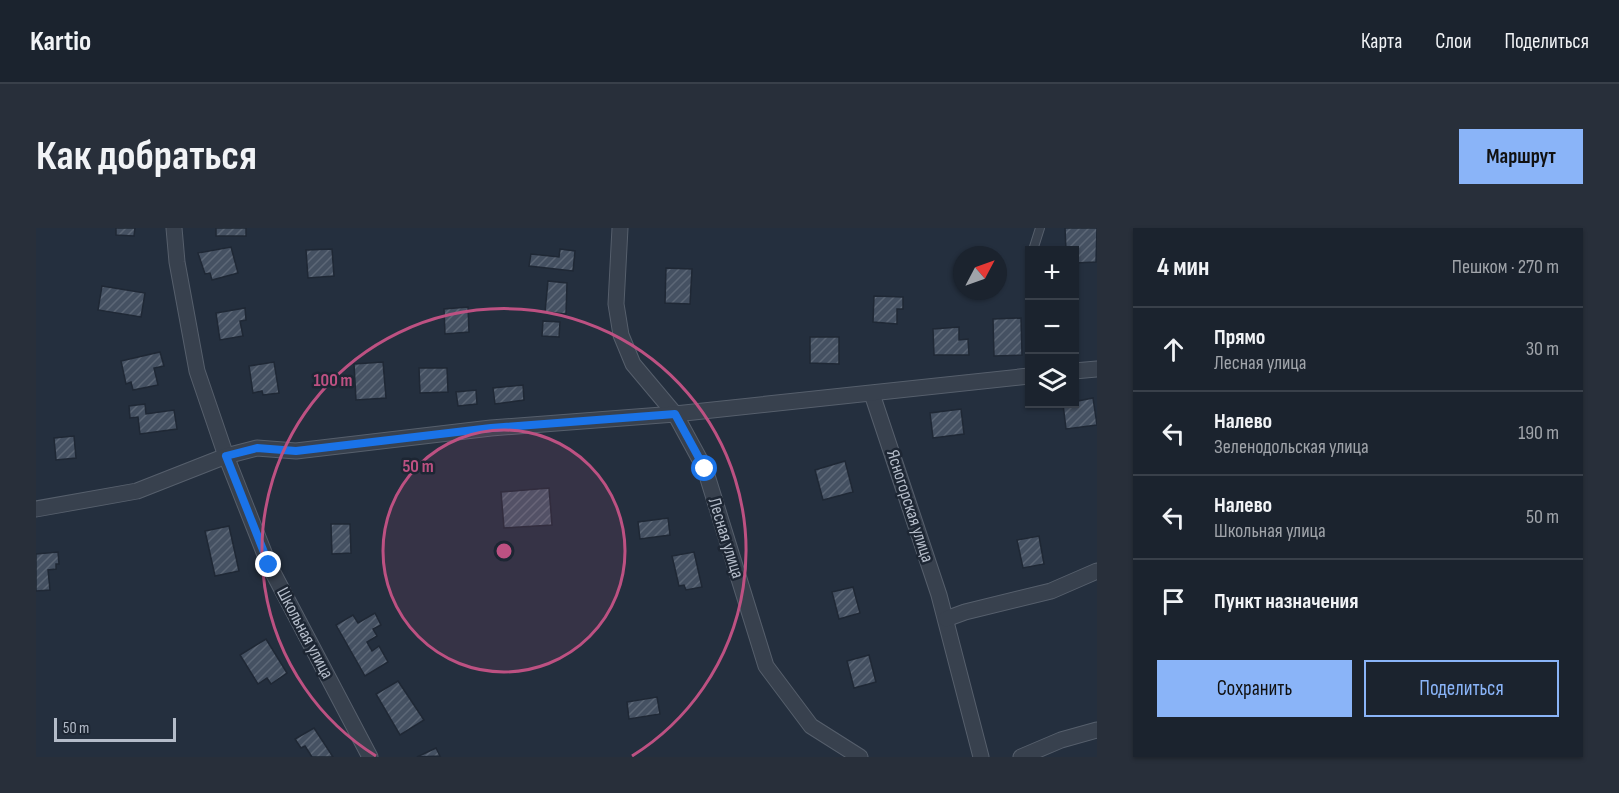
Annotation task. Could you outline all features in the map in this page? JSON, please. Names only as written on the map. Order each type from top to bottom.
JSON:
[{"type":"street","name":"Школьная улица","points":[[174,228],[177,262],[196,371],[226,456],[269,565],[370,757]]},
{"type":"street","name":"Лесная улица","points":[[620,228],[616,304],[621,336],[633,364],[675,414],[705,469],[766,666],[812,726],[860,757]]},
{"type":"street","points":[[1079,371],[1097,369]]},
{"type":"street","points":[[36,509],[137,491],[226,456],[257,448],[296,451],[491,428],[675,414],[1025,376]]},
{"type":"street","name":"Ясногорская улица","points":[[872,394],[946,619],[981,757]]},
{"type":"street","points":[[946,619],[965,612],[1051,591],[1097,571]]},
{"type":"street","points":[[1021,757],[1061,740],[1097,730]]},
{"type":"lane","points":[[1033,246],[1040,228]]},
{"type":"building","points":[[116,228],[135,228],[134,236],[116,235]]},
{"type":"building","points":[[216,228],[246,228],[246,236],[216,236]]},
{"type":"building","points":[[1065,228],[1097,228],[1096,262],[1079,263],[1079,246],[1066,246]]},
{"type":"building","points":[[231,247],[238,273],[212,280],[210,273],[205,274],[198,253]]},
{"type":"building","points":[[332,249],[334,276],[308,278],[306,250]]},
{"type":"building","points":[[560,249],[575,251],[573,271],[529,266],[531,254],[559,257]]},
{"type":"building","points":[[666,268],[692,269],[690,304],[665,303]]},
{"type":"building","points":[[548,281],[567,283],[566,314],[545,312]]},
{"type":"building","points":[[102,286],[145,293],[141,317],[98,310]]},
{"type":"building","points":[[874,296],[903,297],[903,309],[897,309],[897,324],[873,322]]},
{"type":"building","points":[[468,307],[469,332],[445,334],[444,309]]},
{"type":"building","points":[[245,308],[246,320],[240,321],[243,336],[220,340],[216,313]]},
{"type":"building","points":[[1021,318],[1022,355],[994,356],[993,319]]},
{"type":"building","points":[[543,321],[560,322],[559,337],[542,336]]},
{"type":"building","points":[[959,327],[959,340],[968,339],[969,355],[934,355],[933,329]]},
{"type":"building","points":[[810,337],[839,337],[839,364],[810,363]]},
{"type":"building","points":[[160,352],[164,366],[154,368],[158,385],[133,390],[131,382],[126,384],[121,361]]},
{"type":"building","points":[[274,362],[279,393],[263,395],[262,391],[253,393],[249,366]]},
{"type":"building","points":[[383,362],[386,398],[356,400],[354,364]]},
{"type":"building","points":[[419,368],[447,368],[448,392],[420,393]]},
{"type":"building","points":[[523,385],[524,400],[495,404],[493,388]]},
{"type":"building","points":[[476,390],[477,404],[458,406],[456,392]]},
{"type":"building","points":[[1093,398],[1097,425],[1066,429],[1063,408],[1079,408],[1079,401]]},
{"type":"building","points":[[145,404],[146,414],[174,410],[177,429],[140,434],[138,417],[130,418],[129,406]]},
{"type":"building","points":[[961,409],[964,434],[933,438],[930,413]]},
{"type":"building","points":[[74,436],[76,458],[56,460],[54,438]]},
{"type":"building","points":[[845,461],[853,492],[823,500],[815,470]]},
{"type":"building","points":[[549,488],[552,525],[504,528],[501,492]]},
{"type":"building","points":[[668,518],[670,535],[640,539],[638,522]]},
{"type":"building","points":[[331,524],[350,524],[351,553],[332,554]]},
{"type":"building","points":[[229,526],[239,571],[215,576],[205,531]]},
{"type":"building","points":[[1039,536],[1044,564],[1023,568],[1017,540]]},
{"type":"building","points":[[58,552],[59,564],[56,564],[56,569],[48,570],[50,590],[36,591],[36,554]]},
{"type":"building","points":[[694,552],[702,587],[686,590],[684,585],[679,586],[672,556]]},
{"type":"building","points":[[853,587],[860,613],[839,619],[832,592]]},
{"type":"building","points":[[375,613],[381,625],[373,629],[377,636],[367,642],[372,651],[379,646],[388,662],[365,676],[336,625],[353,615],[358,623]]},
{"type":"building","points":[[266,639],[287,673],[271,684],[267,678],[258,684],[240,655]]},
{"type":"building","points":[[869,655],[876,682],[854,688],[847,661]]},
{"type":"building","points":[[398,681],[424,720],[400,735],[376,694]]},
{"type":"building","points":[[657,697],[660,714],[629,719],[627,702]]},
{"type":"building","points":[[314,728],[333,757],[312,757],[305,746],[301,748],[295,739]]},
{"type":"building","points":[[436,748],[440,756],[417,757]]},
{"type":"route","points":[[269,565],[226,456],[257,448],[296,451],[491,428],[675,414],[705,469]]}]
